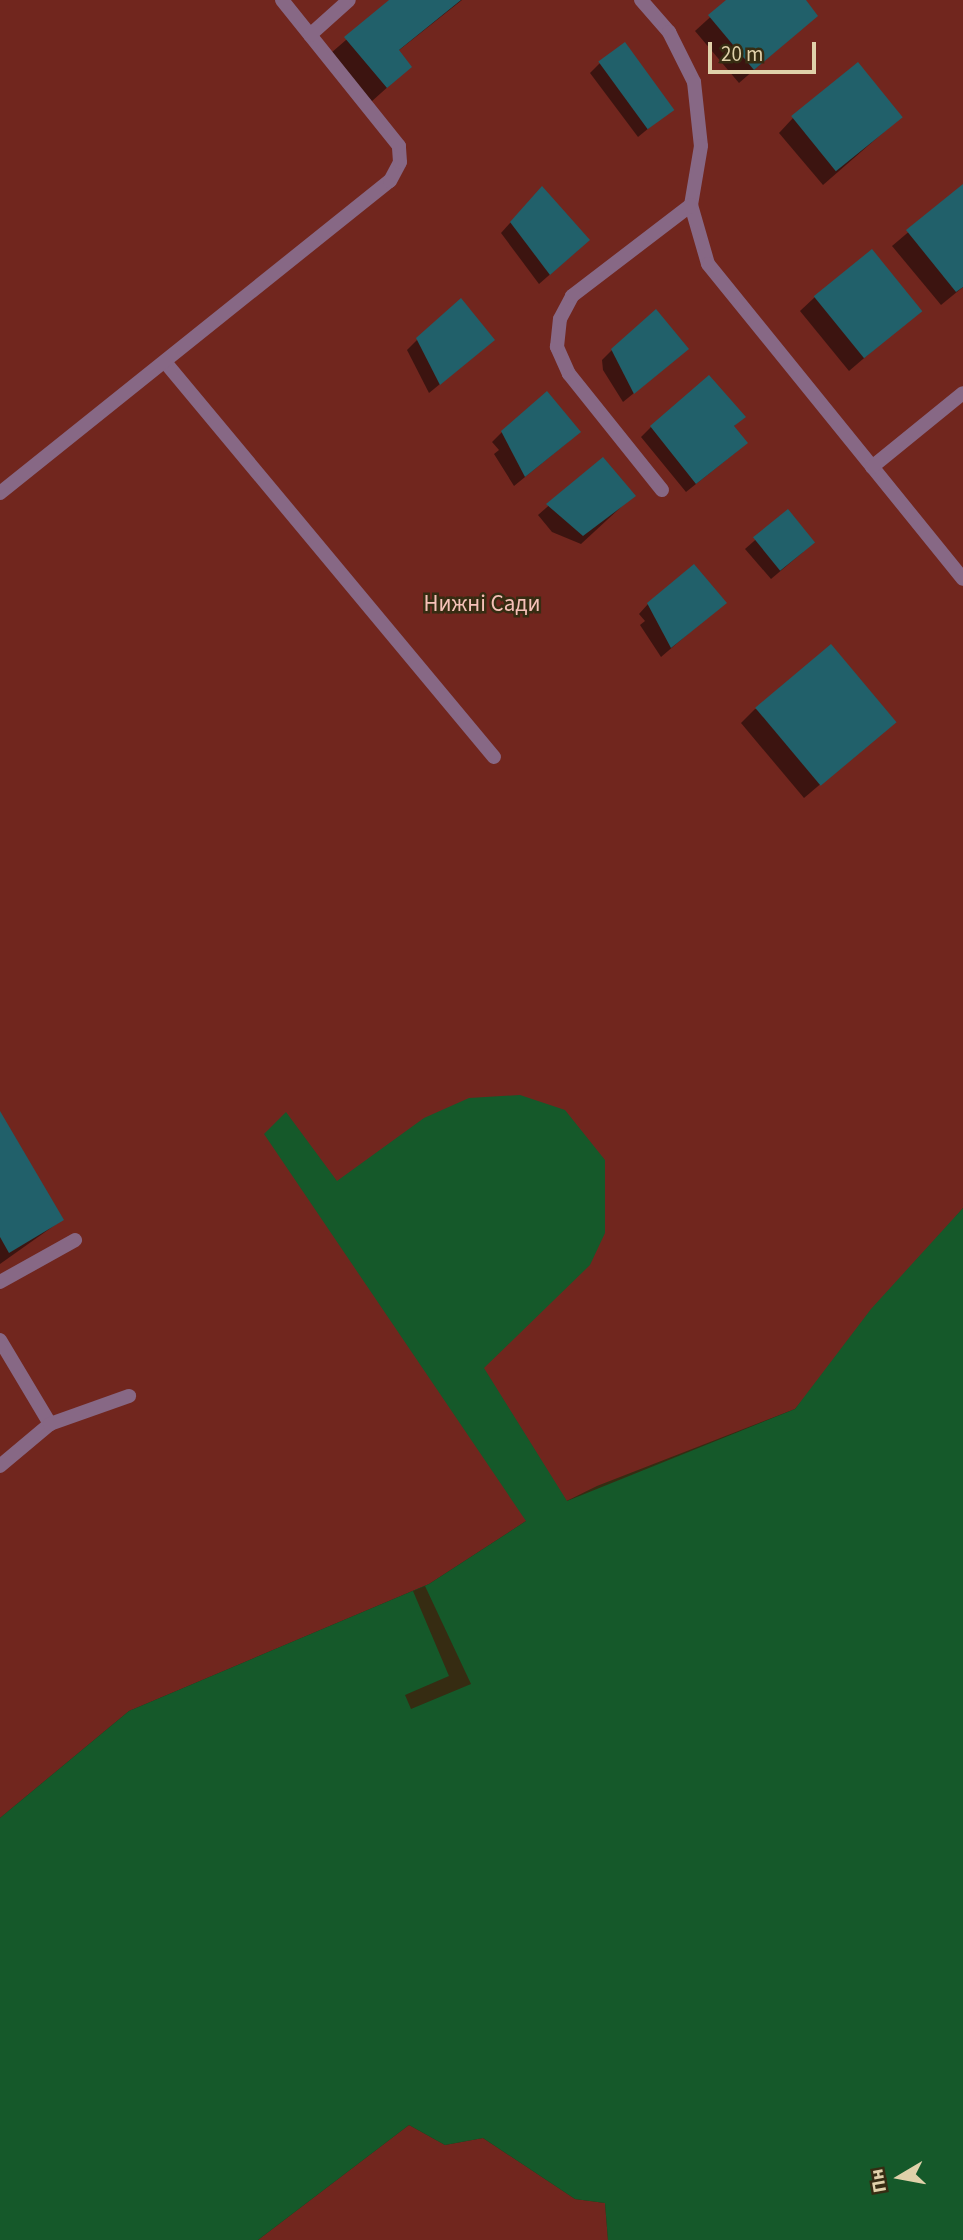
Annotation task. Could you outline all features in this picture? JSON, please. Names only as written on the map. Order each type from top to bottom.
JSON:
[{"type":"street","points":[[0,493],[390,181],[400,162],[399,146],[282,0]]},
{"type":"street","points":[[310,35],[349,0]]},
{"type":"street","points":[[641,0],[669,32],[694,82],[701,146],[691,205],[708,264],[963,579]]},
{"type":"street","points":[[662,490],[569,374],[557,347],[559,328],[572,296],[691,205]]},
{"type":"street","points":[[165,362],[494,757]]},
{"type":"street","points":[[872,467],[963,393]]},
{"type":"street","points":[[0,1282],[75,1240]]},
{"type":"street","points":[[0,1340],[50,1424]]},
{"type":"street","points":[[0,1466],[50,1424],[129,1396]]},
{"type":"green space","name":"Нижні Сади","points":[[0,0],[963,0],[963,1208],[795,1409],[597,1486],[526,1521],[429,1584],[129,1711],[0,1818]]},
{"type":"green space","points":[[409,2125],[445,2145],[483,2138],[575,2199],[605,2203],[608,2240],[258,2240]]},
{"type":"shaded area","points":[[520,1095],[565,1110],[605,1160],[605,1233],[590,1265],[484,1368],[567,1501],[795,1409],[871,1309],[963,1208],[963,2240],[608,2240],[605,2203],[575,2199],[483,2138],[445,2145],[409,2125],[258,2240],[0,2240],[0,1818],[129,1711],[429,1584],[526,1521],[264,1134],[286,1112],[337,1181],[424,1118],[469,1098]]},
{"type":"pier","points":[[425,1586],[471,1684],[411,1709],[405,1695],[449,1676],[413,1591]]},
{"type":"building","points":[[389,0],[461,0],[399,50],[412,67],[387,88],[344,37]]},
{"type":"building","points":[[726,0],[806,0],[818,16],[754,70],[708,15]]},
{"type":"building","points":[[625,42],[674,110],[648,129],[598,61]]},
{"type":"building","points":[[858,62],[903,117],[836,171],[791,116]]},
{"type":"building","points":[[963,184],[963,287],[956,292],[906,230]]},
{"type":"building","points":[[542,186],[590,240],[550,275],[510,222]]},
{"type":"building","points":[[872,249],[922,311],[864,358],[814,296]]},
{"type":"building","points":[[461,298],[495,340],[440,385],[416,338]]},
{"type":"building","points":[[656,309],[689,349],[634,394],[611,349]]},
{"type":"building","points":[[709,375],[746,417],[734,426],[748,443],[696,484],[650,426]]},
{"type":"building","points":[[547,391],[581,432],[525,477],[501,431]]},
{"type":"building","points":[[603,457],[636,496],[583,536],[546,504]]},
{"type":"building","points":[[788,509],[815,542],[780,571],[753,537]]},
{"type":"building","points":[[694,564],[727,603],[671,648],[647,603]]},
{"type":"building","points":[[831,644],[897,722],[821,786],[755,708]]},
{"type":"building","points":[[0,1111],[64,1220],[9,1253],[0,1237]]}]
